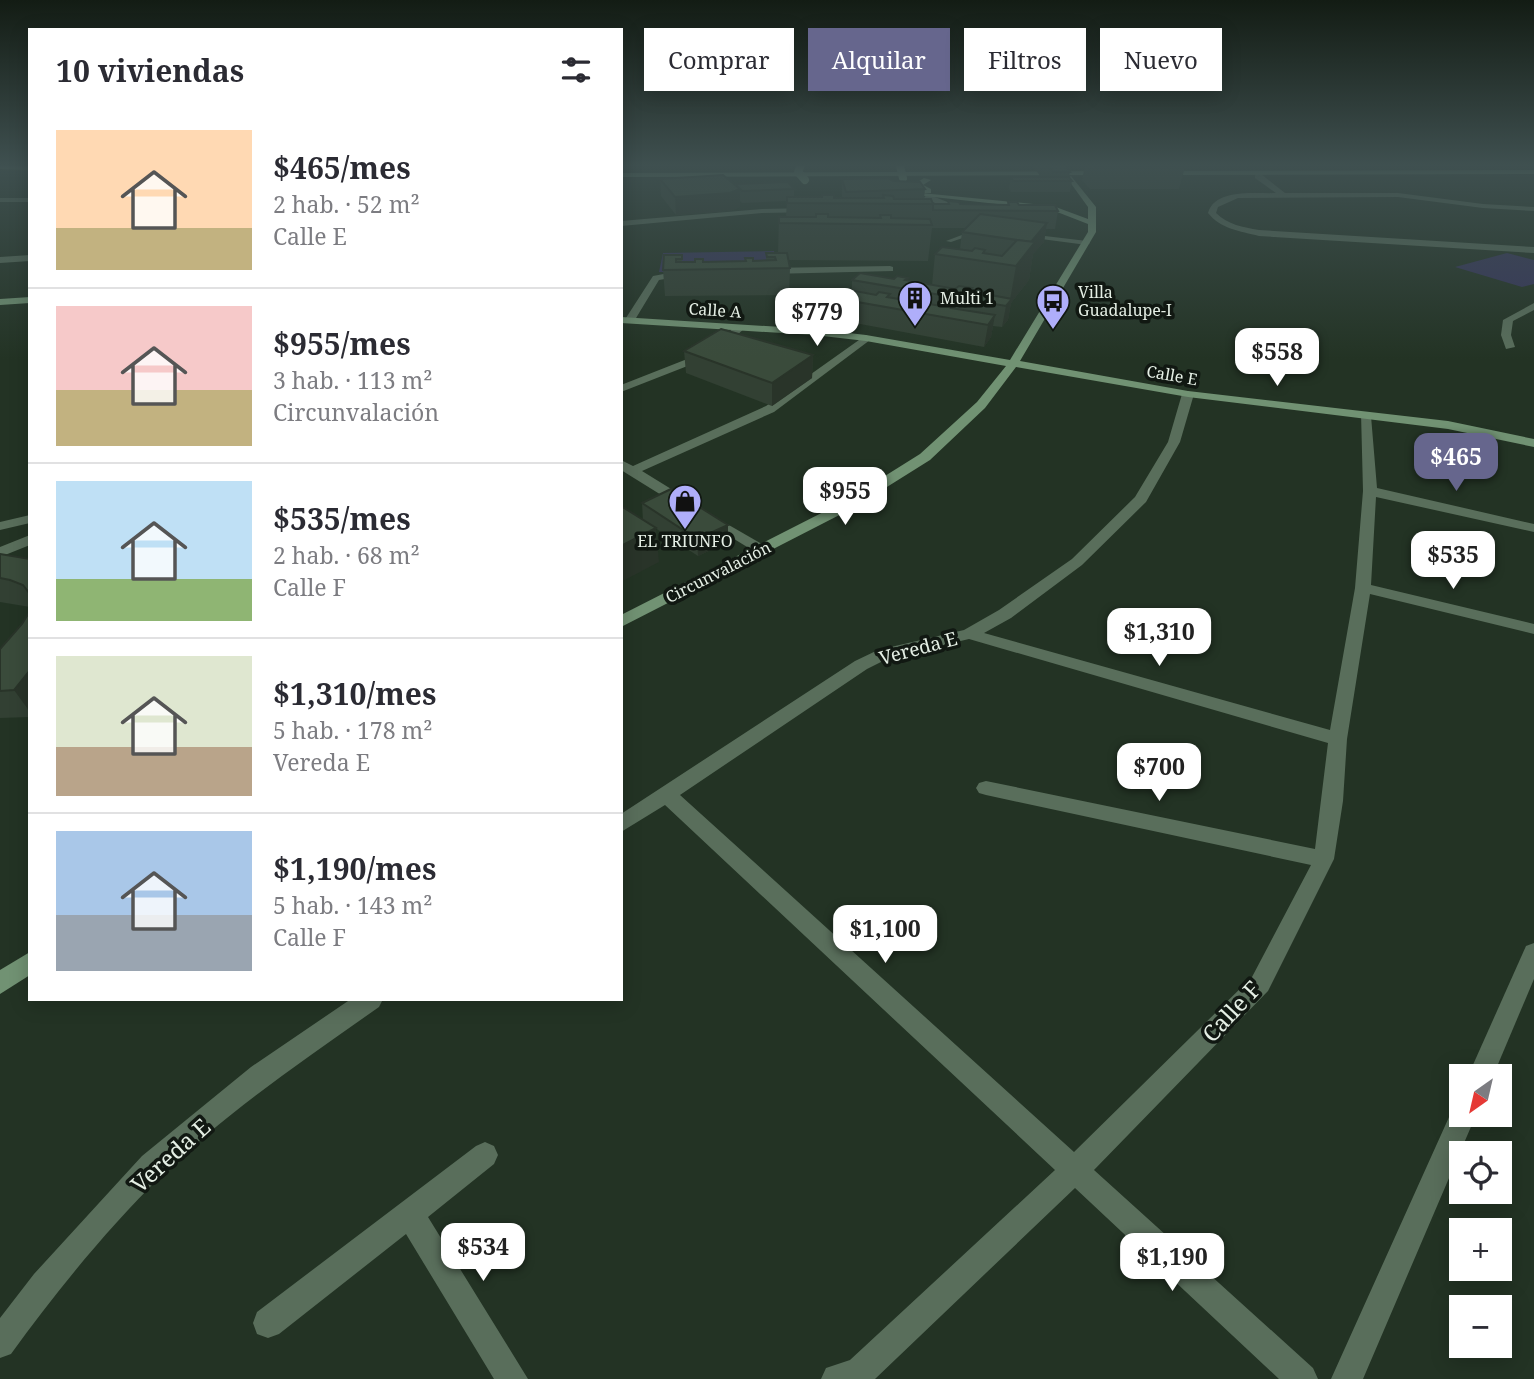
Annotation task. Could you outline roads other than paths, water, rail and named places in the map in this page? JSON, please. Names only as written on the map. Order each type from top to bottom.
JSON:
[{"type":"main road","name":"Circunvalación","points":[[623,621],[850,505],[925,457],[981,405],[1014,362],[1087,243],[1090,229]]},
{"type":"main road","points":[[0,302],[28,300]]},
{"type":"main road","name":"Calle A","points":[[625,320],[866,338],[1014,362]]},
{"type":"main road","name":"Calle E","points":[[1014,362],[1188,394],[1448,425],[1534,443]]},
{"type":"main road","points":[[0,983],[28,962]]},
{"type":"street","points":[[1241,229],[1259,233],[1534,250]]},
{"type":"street","points":[[0,260],[28,258]]},
{"type":"street","points":[[757,272],[890,270]]},
{"type":"street","points":[[625,320],[656,278],[691,273]]},
{"type":"street","points":[[1510,347],[1506,335],[1508,320],[1534,306]]},
{"type":"street","points":[[623,388],[709,354],[740,328]]},
{"type":"street","points":[[626,468],[770,410],[866,338]]},
{"type":"street","name":"Vereda E","points":[[623,823],[861,665],[884,654],[969,634],[1005,614],[1077,562],[1141,499],[1174,442],[1188,394]]},
{"type":"street","name":"Calle F","points":[[852,1377],[1076,1169],[1260,984],[1324,859],[1333,801],[1338,739],[1363,589],[1370,491],[1365,416]]},
{"type":"street","points":[[626,468],[762,550]]},
{"type":"street","points":[[1370,491],[1534,528]]},
{"type":"street","points":[[0,526],[28,519]]},
{"type":"street","points":[[0,553],[28,540]]},
{"type":"street","points":[[1363,589],[1534,629]]},
{"type":"street","points":[[969,634],[1338,739]]},
{"type":"street","points":[[986,788],[1324,859]]},
{"type":"street","points":[[665,793],[1302,1379]]},
{"type":"street","points":[[1485,1064],[1534,953]]},
{"type":"street","name":"Vereda E","points":[[0,1343],[44,1284],[152,1166],[260,1076],[368,1001]]},
{"type":"street","points":[[1348,1379],[1458,1127]]},
{"type":"street","points":[[268,1323],[485,1155]]},
{"type":"street","points":[[410,1214],[512,1379]]},
{"type":"lane","points":[[949,241],[985,232]]},
{"type":"lane","points":[[1021,235],[1087,243]]},
{"type":"place","name":"Multi 1","points":[[915,328]]},
{"type":"place","name":"Villa Guadalupe-I","points":[[1053,331]]},
{"type":"place","name":"EL TRIUNFO","points":[[685,531]]}]
